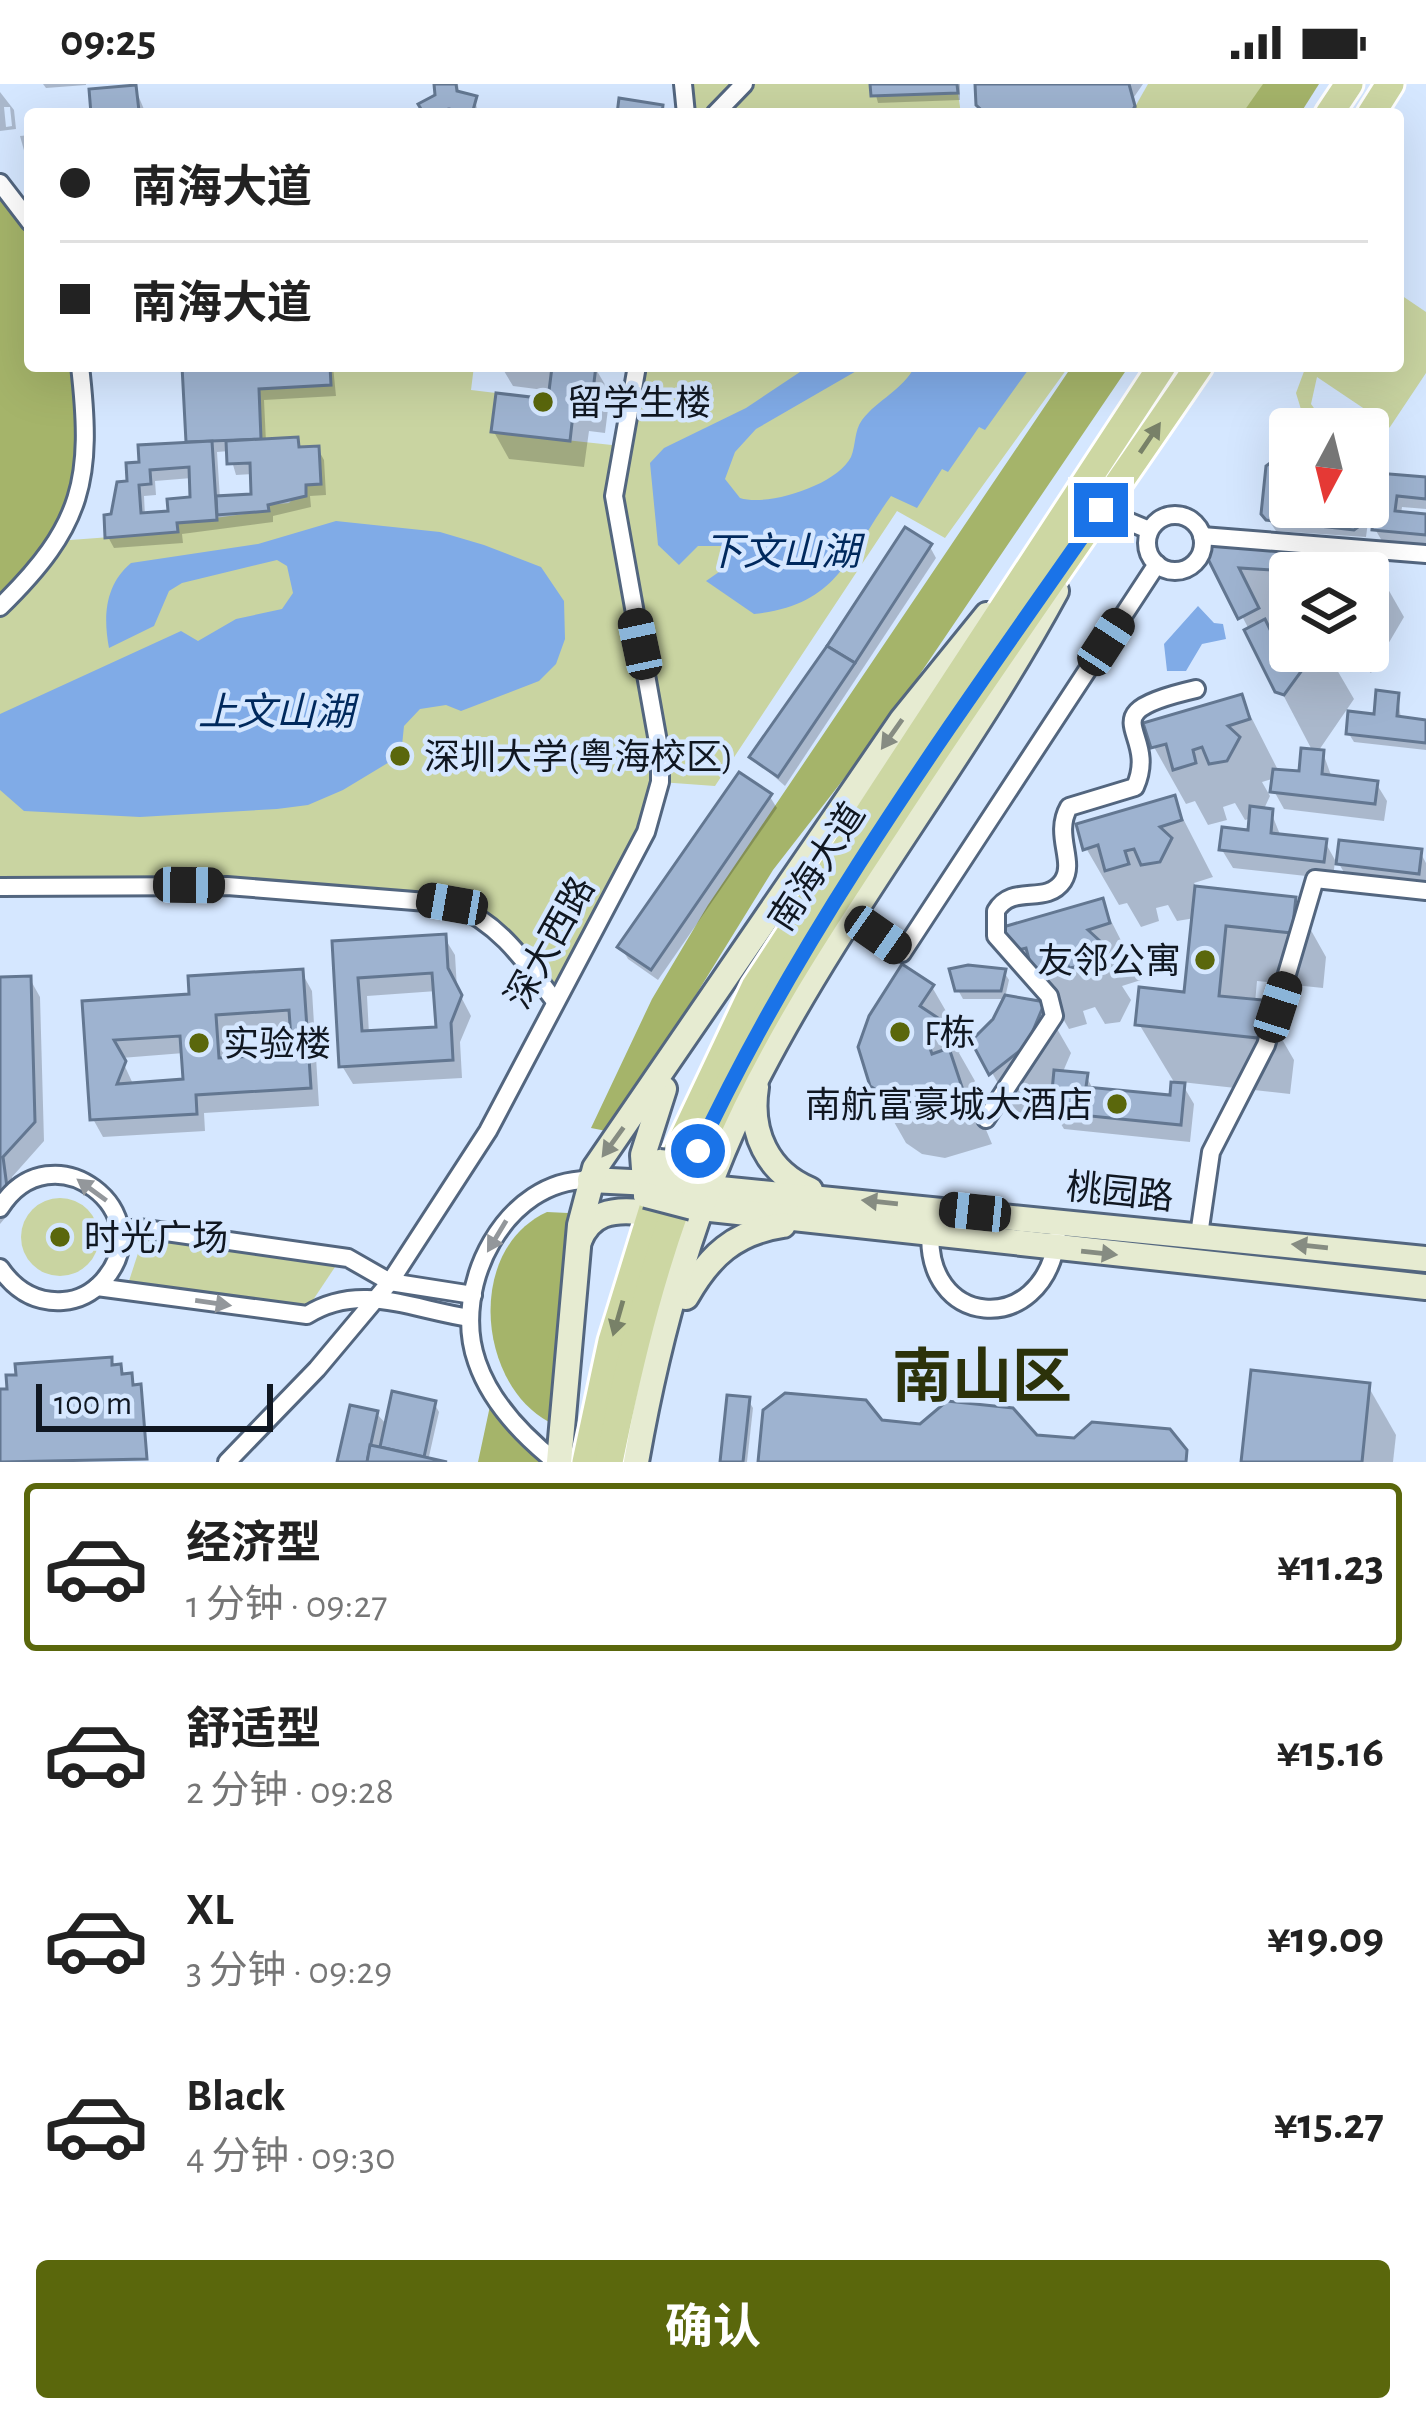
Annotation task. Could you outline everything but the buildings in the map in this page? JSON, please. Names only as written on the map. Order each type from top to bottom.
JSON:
[{"type":"main road","name":"南海大道","points":[[586,1462],[612,1341],[647,1223],[676,1146],[721,1052],[782,942],[1158,372]]},
{"type":"main road","name":"南海大道","points":[[609,1462],[665,1241],[698,1151],[747,1048],[841,892],[1195,372]]},
{"type":"main road","points":[[636,1462],[702,1196],[758,1076],[851,918],[1022,654],[1101,510]]},
{"type":"main road","points":[[557,1462],[579,1241],[590,1180],[902,720],[1044,544]]},
{"type":"main road","points":[[648,1187],[650,1127],[688,1038]]},
{"type":"main road","points":[[758,1076],[756,1125],[771,1163],[798,1185],[835,1198]]},
{"type":"main road","points":[[590,1180],[702,1196]]},
{"type":"main road","points":[[579,1241],[586,1227],[648,1187],[702,1196]]},
{"type":"main road","name":"桃园路","points":[[702,1196],[835,1198],[1426,1258]]},
{"type":"main road","name":"桃园路","points":[[702,1196],[816,1223],[1426,1287]]},
{"type":"main road","points":[[658,1360],[700,1273],[723,1247],[759,1229],[816,1223]]},
{"type":"street","points":[[721,108],[744,84]]},
{"type":"street","points":[[0,183],[24,214]]},
{"type":"street","points":[[0,607],[73,515],[85,478],[80,372]]},
{"type":"street","name":"深大西路","points":[[226,1462],[317,1369],[390,1282],[488,1131],[646,832],[660,782],[656,726],[614,496],[637,372]]},
{"type":"street","points":[[1101,510],[1149,530]]},
{"type":"street","points":[[1202,536],[1203,550],[1190,567],[1176,571],[1156,564],[1148,552],[1149,530],[1166,516],[1181,515],[1202,536],[1426,554]]},
{"type":"street","points":[[851,918],[902,952],[1156,564]]},
{"type":"street","points":[[986,1119],[1050,1027],[1055,1007],[996,936],[996,910],[1014,894],[1049,891],[1063,880],[1067,871],[1060,834],[1070,807],[1135,787],[1139,769],[1131,728],[1138,709],[1152,699],[1196,688]]},
{"type":"street","points":[[1198,1235],[1211,1152],[1266,1045],[1316,879],[1426,891]]},
{"type":"street","points":[[0,887],[227,886],[452,904],[479,915],[514,946],[554,1000]]},
{"type":"street","points":[[0,1208],[23,1184],[65,1175],[102,1194],[120,1231],[117,1260],[98,1287],[72,1300],[44,1301],[16,1288],[0,1268]]},
{"type":"street","points":[[557,1462],[495,1400],[477,1362],[470,1318],[473,1294],[490,1247],[524,1200],[553,1182],[590,1180]]},
{"type":"street","points":[[933,1208],[930,1236],[938,1280],[959,1301],[987,1310],[1018,1304],[1046,1279],[1059,1220]]},
{"type":"street","points":[[120,1231],[138,1228],[348,1258],[390,1282],[473,1294]]},
{"type":"street","points":[[98,1287],[308,1316],[333,1299],[375,1298],[470,1318]]},
{"type":"green space","points":[[683,84],[870,84],[872,96],[958,93],[960,108],[685,108]]},
{"type":"green space","points":[[1148,84],[1272,84],[1256,108],[1134,108]]},
{"type":"green space","points":[[1263,84],[1319,84],[1304,108],[1246,108]]},
{"type":"green space","points":[[0,183],[24,214],[24,372],[81,372],[86,417],[73,515],[0,607]]},
{"type":"green space","points":[[1404,297],[1426,312],[1426,373],[1389,428],[1389,408],[1363,408],[1317,377],[1314,408],[1301,408],[1296,393],[1304,372],[1404,372]]},
{"type":"green space","points":[[330,372],[473,372],[471,390],[496,393],[491,432],[621,446],[636,372],[1065,372],[945,538],[897,511],[715,786],[660,782],[656,806],[554,1000],[479,915],[411,896],[0,887],[0,607],[57,541],[177,532],[177,523],[268,511],[268,505],[289,503],[306,485],[321,483],[319,446],[299,447],[297,437],[261,439],[259,389],[330,385]]},
{"type":"green space","points":[[1068,372],[1125,372],[884,727],[773,870],[689,1006],[627,1135],[591,1128],[652,999],[708,905]]},
{"type":"green space","points":[[60,1198],[88,1209],[99,1237],[88,1265],[60,1276],[32,1265],[21,1237],[32,1209]]},
{"type":"green space","points":[[547,1212],[568,1213],[549,1422],[525,1403],[507,1378],[495,1348],[491,1316],[493,1284],[503,1255],[521,1230]]},
{"type":"green space","points":[[143,1238],[337,1264],[309,1306],[128,1284]]},
{"type":"green space","points":[[490,1406],[545,1459],[545,1462],[478,1462]]},
{"type":"water","name":"下文山湖","points":[[800,372],[855,372],[756,429],[735,452],[725,479],[740,498],[767,499],[817,485],[843,467],[851,457],[862,420],[910,372],[1027,372],[985,430],[979,427],[948,472],[942,469],[917,508],[891,496],[851,558],[823,589],[782,609],[754,614],[706,581],[729,565],[722,546],[698,546],[679,565],[658,545],[650,463],[664,448],[746,408]]},
{"type":"water","name":"上文山湖","points":[[336,521],[440,532],[541,567],[564,601],[565,639],[556,664],[539,681],[461,711],[446,705],[420,709],[404,726],[401,755],[308,805],[140,817],[24,811],[0,790],[0,714],[181,631],[198,641],[236,619],[282,609],[293,593],[287,566],[277,560],[182,583],[169,591],[154,626],[109,648],[108,602],[116,581],[131,563],[258,544]]},
{"type":"water","points":[[1198,606],[1214,623],[1223,624],[1226,639],[1202,644],[1186,671],[1167,671],[1164,644]]},
{"type":"place","name":"留学生楼","points":[[543,402]]},
{"type":"place","name":"深圳大学(粤海校区)","points":[[400,756]]},
{"type":"place","name":"友邻公寓","points":[[1205,960]]},
{"type":"place","name":"F栋","points":[[900,1032]]},
{"type":"place","name":"实验楼","points":[[199,1043]]},
{"type":"place","name":"南航富豪城大酒店","points":[[1117,1104]]},
{"type":"place","name":"时光广场","points":[[60,1237]]},
{"type":"district","name":"南山区","points":[[982,1376]]},
{"type":"route","points":[[698,1151],[747,1048],[804,949],[939,743],[1101,510]]}]
